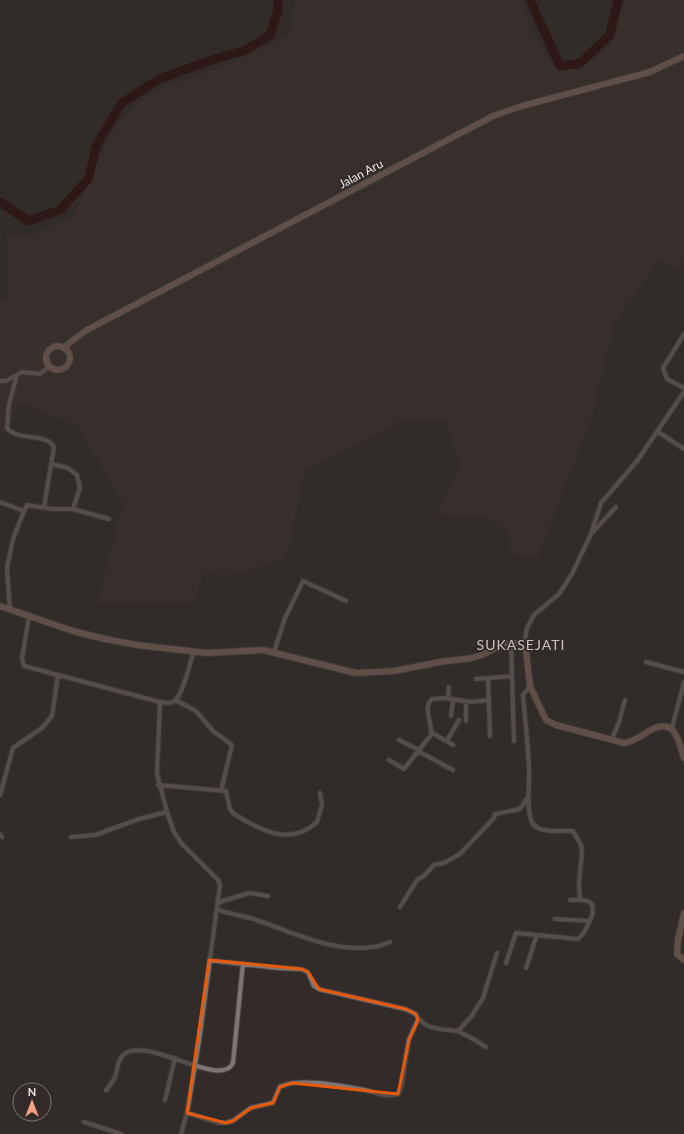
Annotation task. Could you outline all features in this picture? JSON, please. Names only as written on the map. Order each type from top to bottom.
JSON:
[{"type":"street","name":"Jalan Aru","points":[[63,348],[86,331],[493,116],[522,106],[650,72],[684,56]]},
{"type":"street","points":[[684,334],[663,368],[667,379],[684,388]]},
{"type":"street","points":[[52,347],[63,348],[69,354],[69,363],[67,367],[56,371],[48,367],[45,360],[47,352],[52,347]]},
{"type":"street","points":[[0,382],[6,381],[22,372],[40,374],[48,367]]},
{"type":"street","points":[[17,375],[8,404],[7,428],[17,435],[39,438],[50,443],[54,447],[44,507]]},
{"type":"street","points":[[684,392],[638,462],[601,503],[592,534],[567,584],[559,594],[534,615],[526,632],[524,647],[530,686],[542,714],[550,722],[556,725],[629,743],[658,727],[672,728],[676,732],[684,758]]},
{"type":"street","points":[[657,431],[684,449]]},
{"type":"street","points":[[51,464],[68,468],[78,475],[80,488],[73,509]]},
{"type":"street","points":[[0,502],[24,511]]},
{"type":"street","points":[[10,609],[7,568],[13,539],[26,505],[53,509],[73,509],[109,519]]},
{"type":"street","points":[[592,534],[616,507]]},
{"type":"street","points":[[274,652],[286,618],[303,581],[346,601]]},
{"type":"street","points":[[0,606],[29,617],[105,639],[194,651],[223,653],[262,650],[347,672],[369,673],[472,658],[511,643],[518,643],[524,647]]},
{"type":"street","points":[[29,617],[22,658],[24,666],[160,702],[171,703],[175,700],[186,678],[194,651]]},
{"type":"street","points":[[511,643],[514,741]]},
{"type":"street","points":[[646,662],[684,672]]},
{"type":"street","points":[[0,795],[13,748],[42,728],[52,716],[58,674]]},
{"type":"street","points":[[476,679],[512,676]]},
{"type":"street","points":[[488,678],[490,736]]},
{"type":"street","points":[[672,728],[684,682]]},
{"type":"street","points":[[530,686],[523,695],[529,768],[528,797],[532,821],[535,826],[543,829],[573,831],[581,845],[580,900]]},
{"type":"street","points":[[449,687],[451,716]]},
{"type":"street","points":[[453,744],[431,732],[428,720],[429,703],[434,698],[466,702],[489,700]]},
{"type":"street","points":[[175,700],[196,711],[213,731],[232,745],[221,791]]},
{"type":"street","points":[[612,739],[619,722],[625,700]]},
{"type":"street","points":[[160,702],[156,759],[158,785],[174,832],[182,844],[220,882],[218,910],[195,1064],[187,1113],[181,1134]]},
{"type":"street","points":[[466,702],[466,721]]},
{"type":"street","points":[[447,741],[459,720]]},
{"type":"street","points":[[389,760],[404,769],[431,732]]},
{"type":"street","points":[[400,740],[453,770]]},
{"type":"street","points":[[158,785],[227,792],[230,809],[234,814],[271,833],[281,835],[300,832],[317,822],[322,806],[320,793]]},
{"type":"street","points":[[400,907],[416,882],[434,865],[444,863],[460,854],[494,818],[495,814],[520,809],[528,797]]},
{"type":"street","points":[[71,837],[95,835],[139,819],[167,812]]},
{"type":"street","points":[[219,902],[250,892],[268,896]]},
{"type":"street","points":[[506,963],[516,933],[578,939],[587,928],[593,906],[591,902],[570,900]]},
{"type":"street","points":[[218,910],[255,920],[322,942],[366,949],[378,948],[390,942]]},
{"type":"street","points":[[684,913],[677,947],[677,954],[684,960]]},
{"type":"street","points":[[555,919],[590,921]]},
{"type":"street","points":[[526,968],[537,935]]},
{"type":"street","points":[[458,1031],[471,1017],[483,998],[497,953]]},
{"type":"street","points":[[187,1113],[218,1123],[233,1122],[251,1108],[273,1103],[280,1088],[292,1083],[344,1087],[394,1095],[400,1092],[409,1040],[418,1020],[416,1014],[406,1009],[319,989],[314,986],[308,972],[302,969],[210,960]]},
{"type":"street","points":[[106,1090],[116,1076],[119,1060],[126,1053],[131,1051],[148,1052],[176,1058],[219,1072],[226,1071],[233,1063],[242,963]]},
{"type":"street","points":[[418,1020],[433,1028],[458,1031],[486,1047]]},
{"type":"street","points":[[165,1100],[176,1058]]},
{"type":"street","points":[[84,1122],[121,1134]]},
{"type":"highlighted area","points":[[209,960],[302,969],[308,972],[319,989],[406,1009],[416,1014],[418,1020],[409,1040],[398,1094],[292,1083],[280,1087],[273,1103],[251,1108],[233,1121],[226,1123],[187,1113]]},
{"type":"shaded area","points":[[296,0],[521,0],[529,25],[551,63],[578,70],[609,46],[625,0],[684,0],[684,261],[679,269],[659,261],[613,326],[591,420],[538,557],[509,554],[509,534],[487,516],[436,515],[460,466],[445,421],[400,421],[305,471],[286,558],[234,575],[202,574],[196,603],[97,603],[123,503],[77,426],[20,403],[3,436],[0,435],[0,297],[7,300],[7,234],[32,235],[75,215],[98,160],[118,122],[152,91],[229,64],[289,35]]},
{"type":"waterway","points":[[0,202],[28,221],[60,210],[88,179],[97,144],[122,103],[159,79],[217,58],[244,51],[270,35],[278,10],[278,0]]},
{"type":"waterway","points":[[530,0],[560,66],[580,63],[610,35],[618,0]]},
{"type":"district","name":"SUKASEJATI","points":[[521,645]]}]
